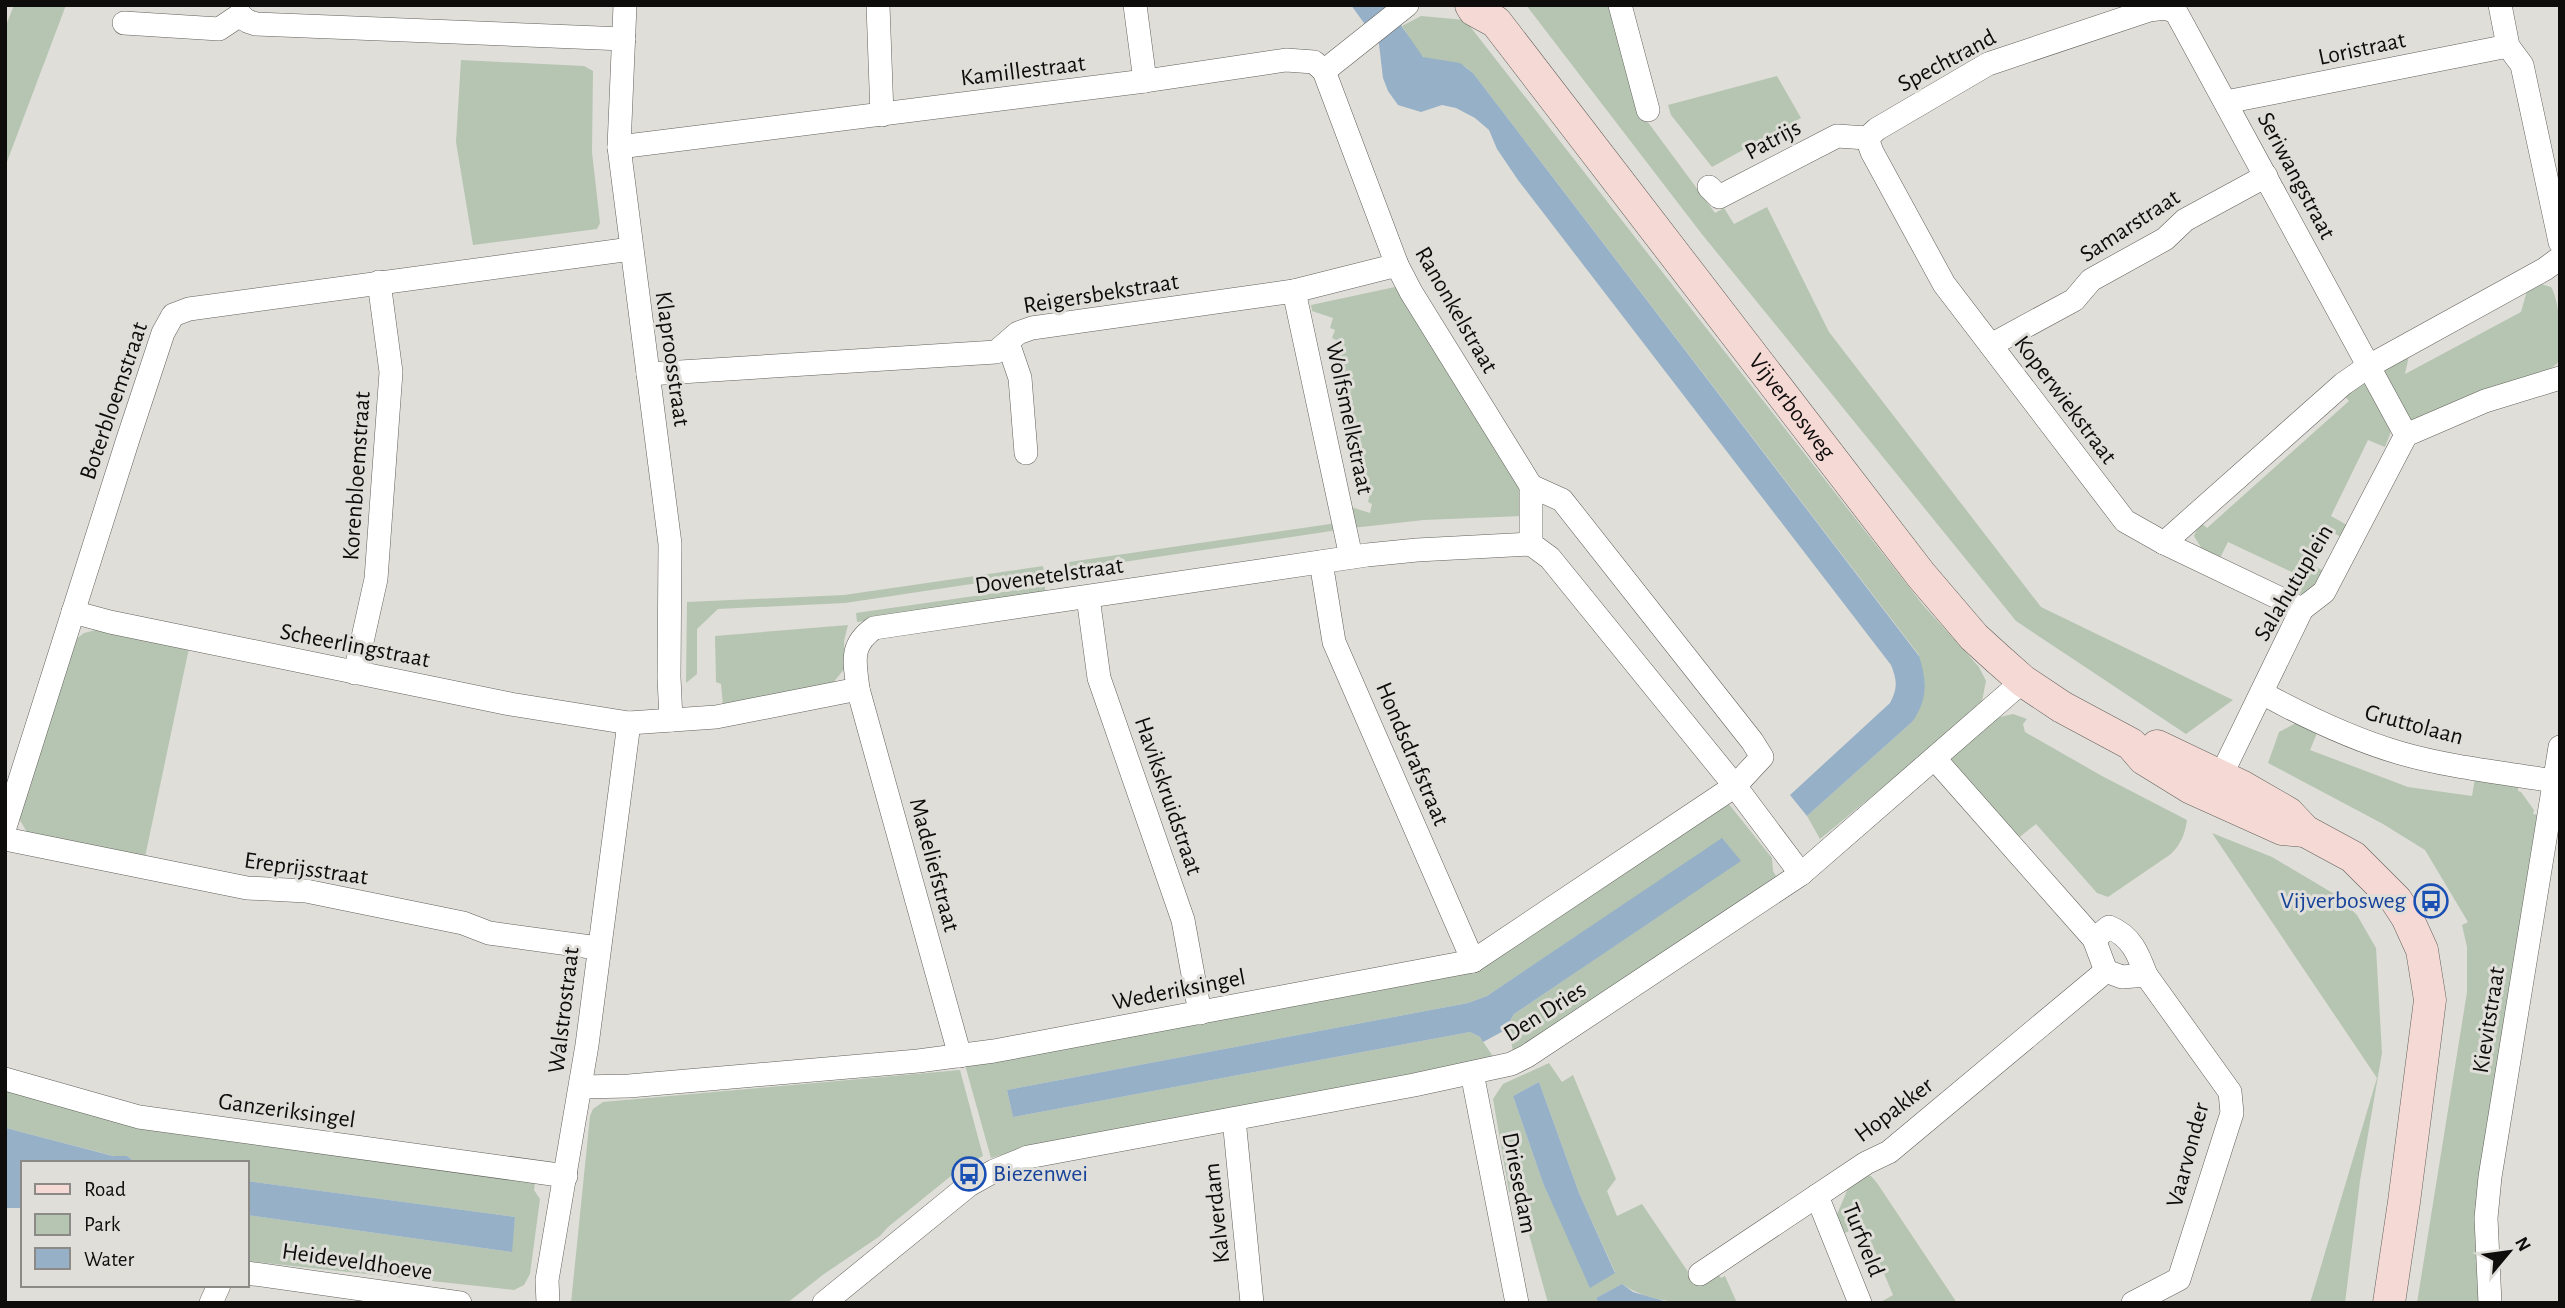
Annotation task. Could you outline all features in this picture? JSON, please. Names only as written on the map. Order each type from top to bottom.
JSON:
[{"type":"main road","name":"Vijverbosweg","points":[[1486,11],[1921,575],[1974,636],[2023,681],[2062,707],[2131,744],[2153,745],[2216,787],[2288,813],[2305,831],[2353,857],[2396,900],[2422,950],[2430,1000],[2389,1303]]},
{"type":"street","name":"Klaproosstraat","points":[[625,5],[619,147],[670,544],[671,720]]},
{"type":"street","points":[[878,5],[882,116]]},
{"type":"street","points":[[1135,5],[1145,82]]},
{"type":"street","points":[[1619,5],[1648,110]]},
{"type":"street","points":[[2164,543],[2343,384],[2369,366],[2559,261],[2522,65],[2508,46],[2500,5]]},
{"type":"street","points":[[1324,71],[1406,6]]},
{"type":"street","name":"Spechtrand","points":[[1867,138],[1988,64],[2149,10],[2165,8],[2176,12]]},
{"type":"street","points":[[124,23],[219,29],[239,10],[247,21],[256,24],[624,39]]},
{"type":"street","name":"Seriwangstraat","points":[[2176,12],[2369,366]]},
{"type":"street","name":"Loristraat","points":[[2226,102],[2508,46]]},
{"type":"street","name":"Kamillestraat","points":[[619,147],[1145,82],[1286,60],[1314,62],[1324,71]]},
{"type":"street","name":"Ranonkelstraat","points":[[1324,71],[1397,265],[1418,304],[1531,486]]},
{"type":"street","name":"Patrijs","points":[[1709,187],[1719,197],[1837,135],[1867,138]]},
{"type":"street","name":"Koperwiekstraat","points":[[1867,138],[1944,284],[2125,521],[2164,543],[2302,610]]},
{"type":"street","name":"Samarstraat","points":[[1991,345],[2074,300],[2091,280],[2165,239],[2185,220],[2266,176]]},
{"type":"street","name":"Boterbloemstraat","points":[[5,827],[163,333],[173,315],[189,309],[631,249]]},
{"type":"street","name":"Reigersbekstraat","points":[[648,374],[996,352],[1018,333],[1032,328],[1294,291],[1397,265]]},
{"type":"street","name":"Korenbloemstraat","points":[[355,673],[376,579],[391,372],[379,282]]},
{"type":"street","name":"Wolfsmelkstraat","points":[[1294,291],[1351,557]]},
{"type":"street","points":[[1007,343],[1020,377],[1026,453]]},
{"type":"street","points":[[2369,366],[2406,435],[2485,401],[2560,378]]},
{"type":"street","name":"Salahutuplein","points":[[2216,787],[2302,610],[2324,592],[2406,435]]},
{"type":"street","points":[[1735,786],[1762,757],[1752,741],[1562,500],[1531,486],[1531,544],[1550,558],[1735,786],[1801,874]]},
{"type":"street","name":"Dovenetelstraat","points":[[858,689],[855,656],[860,638],[873,628],[1351,557],[1417,550],[1531,544]]},
{"type":"street","name":"Hondsdrafstraat","points":[[1321,562],[1335,642],[1473,961]]},
{"type":"street","name":"Havikskruidstraat","points":[[1088,597],[1099,678],[1183,920],[1200,1013]]},
{"type":"street","name":"Scheerlingstraat","points":[[73,612],[110,622],[510,704],[629,723]]},
{"type":"street","name":"Den Dries","points":[[824,1303],[969,1185],[1028,1157],[1511,1065],[1545,1046],[1801,874],[2023,681]]},
{"type":"street","points":[[629,723],[716,717],[858,689]]},
{"type":"street","name":"Madeliefstraat","points":[[858,689],[960,1056]]},
{"type":"street","name":"Gruttolaan","points":[[2262,693],[2333,729],[2400,753],[2438,762],[2557,781]]},
{"type":"street","name":"Walstrostraat","points":[[548,1303],[547,1280],[581,1087],[629,723]]},
{"type":"street","name":"Kievitstraat","points":[[2490,1303],[2486,1218],[2490,1177],[2557,781],[2560,747]]},
{"type":"street","points":[[1934,760],[2094,939],[2106,971],[2122,977],[2146,975]]},
{"type":"street","name":"Wederiksingel","points":[[581,1087],[629,1086],[960,1056],[1473,961],[1735,786]]},
{"type":"street","name":"Ereprijsstraat","points":[[5,839],[247,888],[306,891],[463,923],[489,933],[598,948]]},
{"type":"street","name":"Vaarvonder","points":[[2094,939],[2109,927],[2122,933],[2137,951],[2146,975],[2230,1092],[2232,1113],[2179,1279],[2168,1295],[2133,1303]]},
{"type":"street","name":"Hopakker","points":[[1700,1274],[1898,1144],[2106,971]]},
{"type":"street","name":"Driesedam","points":[[1472,1073],[1517,1303]]},
{"type":"street","name":"Ganzeriksingel","points":[[5,1079],[139,1116],[566,1176]]},
{"type":"street","name":"Kalverdam","points":[[1234,1119],[1252,1303]]},
{"type":"street","name":"Turfveld","points":[[1817,1196],[1860,1303]]},
{"type":"street","name":"Heideveldhoeve","points":[[248,1272],[460,1303]]},
{"type":"street","points":[[211,1303],[218,1287]]},
{"type":"green space","points":[[14,5],[66,5],[5,167],[5,28]]},
{"type":"green space","points":[[1526,5],[1610,5],[1636,106],[1715,213],[1724,208],[1734,224],[1767,207],[1829,332],[2041,607],[2233,700],[2186,734],[2016,621],[1701,233]]},
{"type":"green space","points":[[1421,16],[1465,20],[1923,605],[1979,667],[1986,681],[1982,701],[1940,740],[1820,839],[1807,816],[1912,722],[1919,655],[1473,73],[1460,64],[1433,60],[1418,52],[1402,26]]},
{"type":"green space","points":[[461,60],[584,66],[593,71],[592,152],[600,223],[597,229],[473,245],[456,142]]},
{"type":"green space","points":[[1777,76],[1801,118],[1712,167],[1671,115],[1668,105]]},
{"type":"green space","points":[[2537,283],[2551,287],[2556,301],[2561,342],[2557,364],[2548,370],[2410,420],[2384,373],[2389,366],[2410,351],[2405,374],[2521,312],[2528,287]]},
{"type":"green space","points":[[1395,287],[1400,291],[1519,487],[1522,516],[1424,520],[1352,528],[1348,506],[1370,513],[1370,493],[1365,491],[1368,482],[1363,480],[1365,471],[1360,469],[1363,460],[1358,459],[1358,439],[1353,437],[1356,428],[1351,426],[1354,417],[1348,415],[1351,406],[1346,404],[1349,395],[1344,393],[1347,384],[1342,382],[1345,374],[1340,372],[1342,362],[1337,360],[1340,351],[1335,350],[1338,341],[1332,338],[1335,330],[1330,328],[1333,318],[1312,311],[1311,305]]},
{"type":"green space","points":[[2357,381],[2368,383],[2393,426],[2385,447],[2368,440],[2331,516],[2347,525],[2341,537],[2325,528],[2308,563],[2324,571],[2318,585],[2305,594],[2288,592],[2296,574],[2228,542],[2220,558],[2202,549],[2194,536],[2200,522],[2207,528],[2349,401],[2341,392]]},
{"type":"green space","points":[[1337,523],[1338,530],[1063,571],[1062,563]]},
{"type":"green space","points":[[1043,566],[1044,573],[845,603],[718,609],[697,629],[697,674],[686,683],[687,602],[844,595]]},
{"type":"green space","points":[[1045,586],[1045,593],[857,622],[856,613]]},
{"type":"green space","points":[[848,625],[844,641],[845,668],[832,684],[723,706],[721,684],[716,682],[715,636]]},
{"type":"green space","points":[[96,630],[189,648],[145,857],[27,832],[18,817],[75,640],[84,633]]},
{"type":"green space","points":[[2013,714],[2027,719],[2023,724],[2025,732],[2187,820],[2182,838],[2171,854],[2108,897],[2097,893],[2036,824],[2017,839],[1958,773],[1950,758],[1996,718]]},
{"type":"green space","points":[[2296,723],[2317,733],[2310,750],[2408,787],[2472,796],[2475,778],[2518,784],[2518,791],[2534,810],[2533,814],[2540,815],[2476,1253],[2481,1303],[2417,1303],[2467,992],[2467,947],[2462,925],[2468,922],[2425,850],[2383,824],[2268,763],[2279,732]]},
{"type":"green space","points":[[1728,803],[1772,858],[1776,876],[1513,1052],[1508,1024],[1514,1014],[1740,861],[1722,839],[1487,996],[1468,1003],[1007,1090],[1013,1117],[1470,1032],[1480,1037],[1494,1058],[1039,1144],[991,1158],[965,1065],[1462,973]]},
{"type":"green space","points":[[2212,833],[2272,857],[2336,895],[2357,915],[2376,948],[2382,1053],[2360,1181],[2345,1303],[2310,1303],[2377,1078]]},
{"type":"green space","points":[[1549,1063],[1562,1082],[1573,1075],[1616,1179],[1607,1191],[1617,1216],[1642,1204],[1697,1285],[1717,1273],[1721,1278],[1725,1276],[1737,1303],[1663,1300],[1649,1297],[1622,1284],[1596,1298],[1599,1303],[1548,1303],[1517,1191],[1509,1192],[1493,1099],[1503,1084]],"holes":[[[1539,1082],[1579,1193],[1615,1272],[1591,1287],[1543,1183],[1513,1096]]]},
{"type":"green space","points":[[960,1070],[983,1156],[962,1167],[880,1236],[787,1303],[571,1303],[590,1116],[593,1109],[603,1102]]},
{"type":"green space","points":[[5,1089],[535,1183],[534,1190],[540,1199],[530,1274],[524,1285],[514,1290],[248,1261],[248,1215],[511,1252],[515,1217],[248,1181],[248,1161],[136,1161],[127,1156],[114,1156],[6,1128]]},
{"type":"green space","points":[[1864,1174],[1871,1176],[1877,1183],[1957,1303],[1879,1303],[1893,1295],[1864,1225],[1842,1234],[1835,1219],[1849,1186]]},
{"type":"water","points":[[1351,5],[1387,5],[1423,57],[1460,63],[1473,73],[1919,656],[1924,674],[1924,690],[1921,706],[1912,722],[1807,816],[1790,795],[1890,703],[1896,684],[1891,665],[1518,180],[1497,149],[1489,130],[1475,118],[1456,108],[1442,105],[1421,112],[1398,105],[1383,78],[1379,44]]},
{"type":"water","points":[[1722,838],[1741,861],[1514,1014],[1508,1024],[1509,1028],[1483,1042],[1480,1037],[1470,1032],[1013,1117],[1007,1090],[1468,1003],[1487,996]]},
{"type":"water","points":[[1539,1082],[1579,1193],[1615,1273],[1590,1288],[1543,1183],[1513,1096]]},
{"type":"water","points":[[5,1125],[6,1128],[113,1156],[127,1156],[136,1161],[21,1161],[21,1208],[5,1208]]},
{"type":"water","points":[[248,1181],[515,1217],[512,1252],[248,1215]]},
{"type":"water","points":[[1622,1284],[1633,1292],[1671,1303],[1599,1303],[1596,1298]]},
{"type":"place","name":"Vijverbosweg","points":[[2431,901]]},
{"type":"place","name":"Biezenwei","points":[[969,1174]]}]
